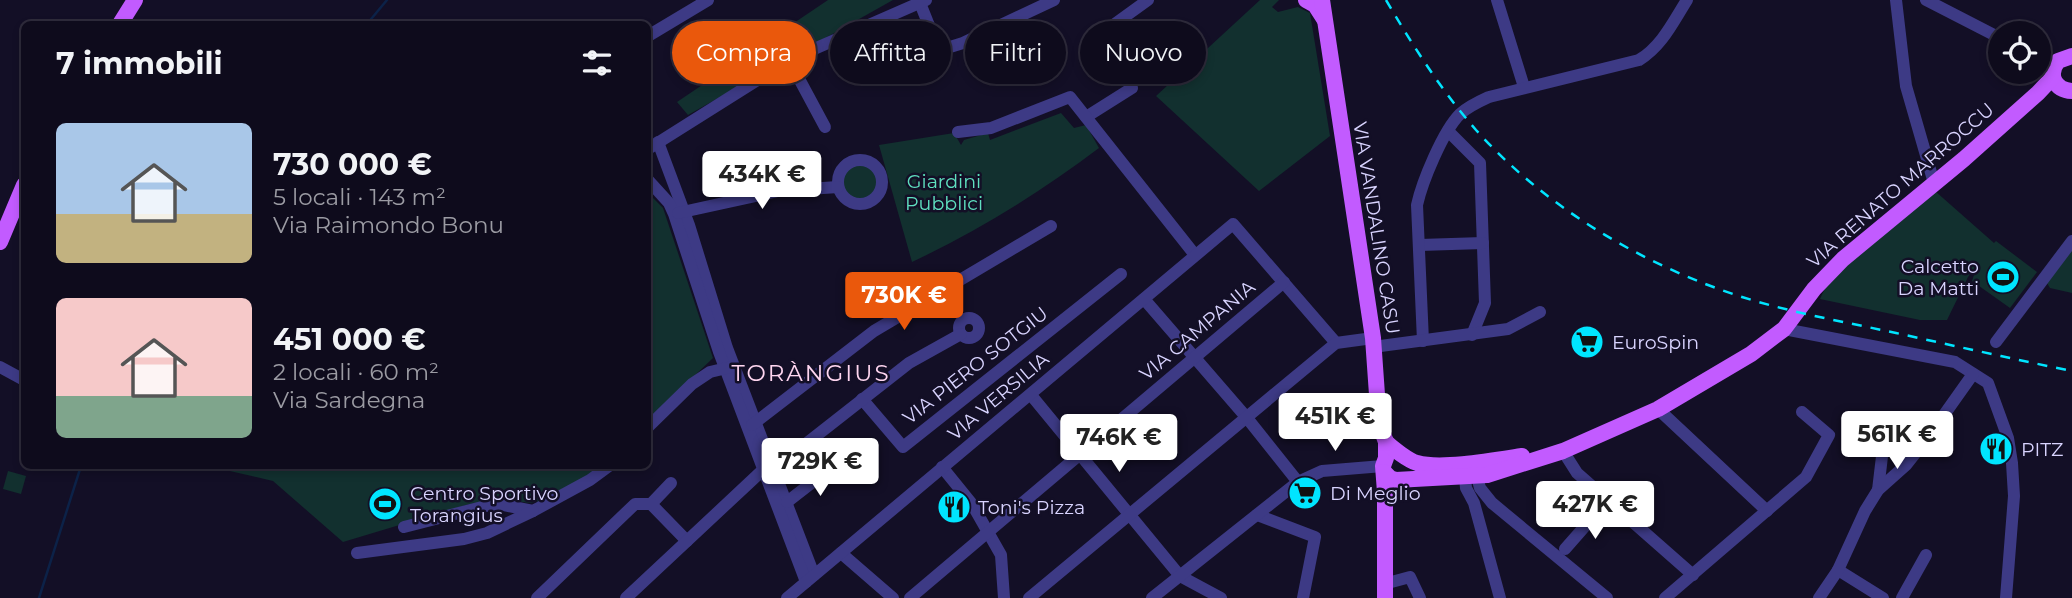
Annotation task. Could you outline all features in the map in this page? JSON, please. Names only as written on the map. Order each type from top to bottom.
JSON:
[{"type":"main road","points":[[122,21],[135,0]]},
{"type":"main road","points":[[1307,0],[1315,5],[1324,19]]},
{"type":"main road","name":"VIA VANDALINO CASU","points":[[1322,0],[1373,342],[1379,423],[1391,467],[1385,591]]},
{"type":"main road","name":"VIA RENATO MARROCCU","points":[[1391,467],[1423,464],[1469,472],[1563,451],[1658,409],[1751,354],[1784,329],[1814,289],[1843,259],[2038,93],[2059,80],[2062,57],[2072,55]]},
{"type":"main road","points":[[0,242],[21,193]]},
{"type":"street","points":[[651,34],[708,0]]},
{"type":"street","points":[[816,48],[923,1],[936,43],[950,47],[963,43],[1030,5],[1054,0]]},
{"type":"street","points":[[1086,117],[1132,89],[1105,31],[1148,0]]},
{"type":"street","points":[[1497,0],[1524,87]]},
{"type":"street","points":[[1423,341],[1417,205],[1420,189],[1450,128],[1462,113],[1475,103],[1524,87],[1639,60],[1651,53],[1663,39],[1686,0]]},
{"type":"street","points":[[1896,0],[1906,86],[1934,183]]},
{"type":"street","points":[[1926,0],[1988,32]]},
{"type":"street","points":[[751,84],[653,146],[679,212],[730,367],[810,578]]},
{"type":"street","points":[[802,84],[825,127]]},
{"type":"street","points":[[958,132],[991,128],[1070,97],[1195,255]]},
{"type":"street","points":[[1450,128],[1480,163],[1485,303],[1472,335]]},
{"type":"street","points":[[651,183],[679,212]]},
{"type":"street","points":[[679,212],[778,191],[838,187]]},
{"type":"street","name":"VIA VERSILIA","points":[[787,598],[1233,224],[1284,282]]},
{"type":"street","points":[[753,424],[874,331],[1052,226]]},
{"type":"street","points":[[1996,342],[2072,242]]},
{"type":"street","points":[[1420,245],[1483,243]]},
{"type":"street","name":"VIA PIERO SOTGIU","points":[[862,399],[903,447],[1121,274]]},
{"type":"street","points":[[1284,282],[1336,343]]},
{"type":"street","name":"VIA CAMPANIA","points":[[910,598],[1284,282]]},
{"type":"street","points":[[1144,299],[1247,418],[1298,482]]},
{"type":"street","points":[[1029,598],[1336,343],[1423,341],[1472,335],[1508,329],[1540,313]]},
{"type":"street","points":[[1784,329],[1955,362],[1988,383],[2008,439],[2014,496],[2006,598]]},
{"type":"street","points":[[626,598],[769,470],[909,363],[961,334]]},
{"type":"street","points":[[651,425],[692,384],[710,372],[730,367]]},
{"type":"street","points":[[0,368],[21,378]]},
{"type":"street","points":[[1819,598],[1838,570],[1865,511],[1878,490],[1906,465],[1973,374]]},
{"type":"street","points":[[1031,395],[1180,576],[1221,598]]},
{"type":"street","points":[[1658,409],[1767,511]]},
{"type":"street","points":[[1665,598],[1806,477],[1829,435],[1802,412]]},
{"type":"street","points":[[1878,490],[1883,449]]},
{"type":"street","points":[[1563,451],[1577,473],[1693,575]]},
{"type":"street","points":[[788,502],[832,467]]},
{"type":"street","points":[[942,467],[972,504],[1001,555],[1004,598]]},
{"type":"street","points":[[1152,598],[1298,482],[1322,471],[1391,467]]},
{"type":"street","points":[[357,553],[464,539],[487,533],[533,511],[605,469]]},
{"type":"street","points":[[769,470],[788,502],[810,578]]},
{"type":"street","points":[[1469,472],[1466,488],[1474,503],[1500,598]]},
{"type":"street","points":[[1469,472],[1492,503],[1607,598]]},
{"type":"street","points":[[651,504],[671,483]]},
{"type":"street","points":[[1474,503],[1478,498],[1492,503]]},
{"type":"street","points":[[1565,549],[1608,500]]},
{"type":"street","points":[[412,545],[406,526],[499,504],[533,511]]},
{"type":"street","points":[[537,598],[635,504],[651,504],[687,541]]},
{"type":"street","points":[[1257,515],[1315,537],[1303,598]]},
{"type":"street","points":[[841,553],[893,598]]},
{"type":"street","points":[[1902,598],[1926,555]]},
{"type":"street","points":[[1838,570],[1884,598]]},
{"type":"street","points":[[1385,591],[1409,578],[1420,598]]},
{"type":"green space","points":[[828,0],[893,0],[856,21],[830,21],[830,35],[816,43],[816,21],[797,21]]},
{"type":"green space","points":[[1260,0],[1279,0],[1272,7],[1278,12],[1298,7],[1310,13],[1330,136],[1259,191],[1156,96],[1169,84],[1206,84],[1206,50]]},
{"type":"green space","points":[[704,84],[743,84],[688,115],[677,102]]},
{"type":"green space","name":"Giardini Pubblici","points":[[1061,113],[1074,128],[1086,125],[1099,148],[1008,210],[912,262],[879,145],[954,133],[961,145],[964,140],[988,133],[990,140]]},
{"type":"green space","points":[[860,165],[872,170],[877,182],[872,194],[860,199],[848,194],[843,182],[848,170]]},
{"type":"green space","points":[[1935,191],[1994,243],[1996,241],[2037,272],[2010,308],[1972,281],[1977,266],[1968,277],[1947,320],[1920,320],[1820,299],[1830,277]]},
{"type":"green space","points":[[651,196],[663,208],[713,358],[651,417]]},
{"type":"green space","points":[[2072,250],[2072,293],[2050,288],[2047,283]]},
{"type":"green space","name":"Centro Sportivo Torangius","points":[[221,469],[596,469],[582,480],[541,501],[529,503],[500,498],[466,505],[343,542],[273,481]]},
{"type":"green space","points":[[8,471],[26,476],[21,494],[3,489]]},
{"type":"waterway","points":[[370,21],[387,0]]},
{"type":"waterway","points":[[39,598],[80,469]]},
{"type":"railway","points":[[1386,0],[1451,99],[1503,158],[1565,209],[1633,251],[1705,284],[1761,303],[2072,371]]},
{"type":"place","name":"Calcetto Da Matti","points":[[2003,277]]},
{"type":"place","name":"EuroSpin","points":[[1587,342]]},
{"type":"place","name":"PITZ","points":[[1996,449]]},
{"type":"place","name":"Di Meglio","points":[[1305,493]]},
{"type":"place","name":"Centro Sportivo Torangius","points":[[385,504]]},
{"type":"place","name":"Toni's Pizza","points":[[954,507]]},
{"type":"district","name":"TORÀNGIUS","points":[[811,373]]}]
